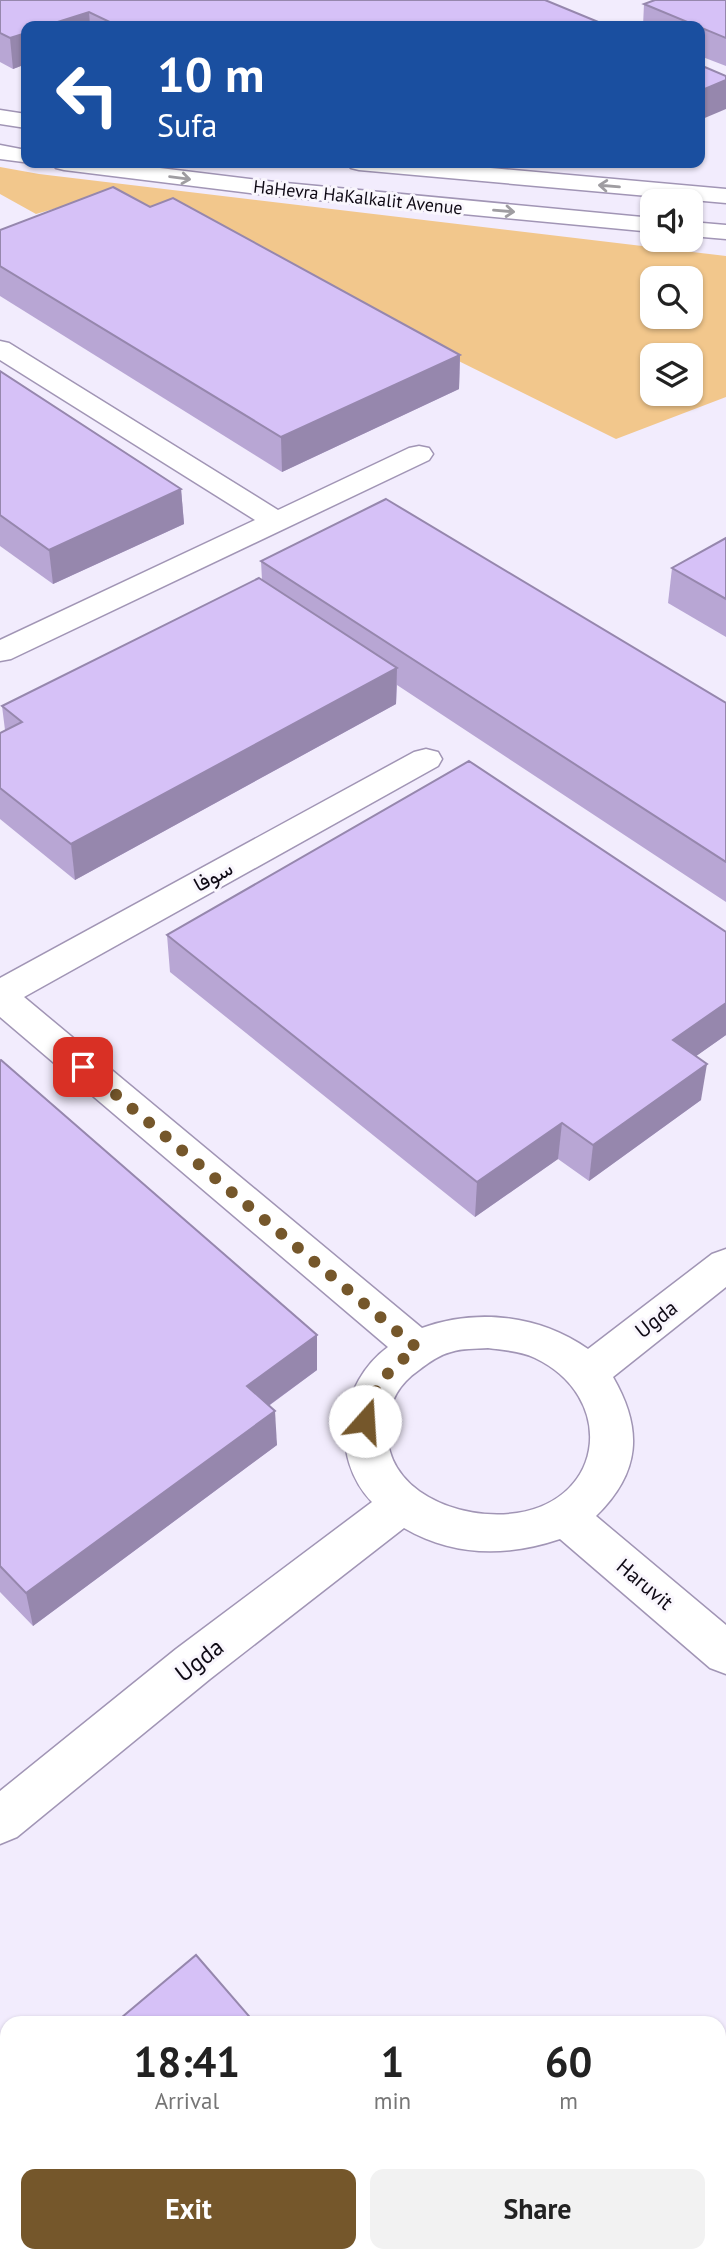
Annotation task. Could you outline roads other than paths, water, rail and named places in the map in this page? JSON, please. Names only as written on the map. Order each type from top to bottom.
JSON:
[{"type":"street","points":[[0,117],[21,120]]},
{"type":"street","points":[[0,152],[21,156]]},
{"type":"street","name":"HaHevra HaKalkalit Avenue","points":[[105,168],[275,189],[640,224]]},
{"type":"street","name":"HaHevra HaKalkalit Avenue","points":[[415,168],[726,196]]},
{"type":"street","points":[[703,230],[726,232]]},
{"type":"street","points":[[0,349],[276,522]]},
{"type":"street","points":[[0,652],[419,454]]},
{"type":"street","name":"سوفا","points":[[0,995],[426,759]]},
{"type":"street","points":[[0,995],[417,1348]]},
{"type":"street","name":"Ugda","points":[[587,1373],[726,1265]]},
{"type":"street","points":[[488,1332],[525,1337],[559,1351],[587,1373],[605,1401],[613,1433],[609,1464],[592,1493],[565,1516],[526,1532],[482,1535],[438,1526],[402,1504],[379,1480],[366,1451],[365,1421],[373,1392],[392,1368],[417,1348],[451,1335],[488,1332]]},
{"type":"street","name":"Ugda","points":[[0,1821],[193,1664],[402,1504]]},
{"type":"street","name":"Haruvit","points":[[565,1516],[726,1653]]}]
